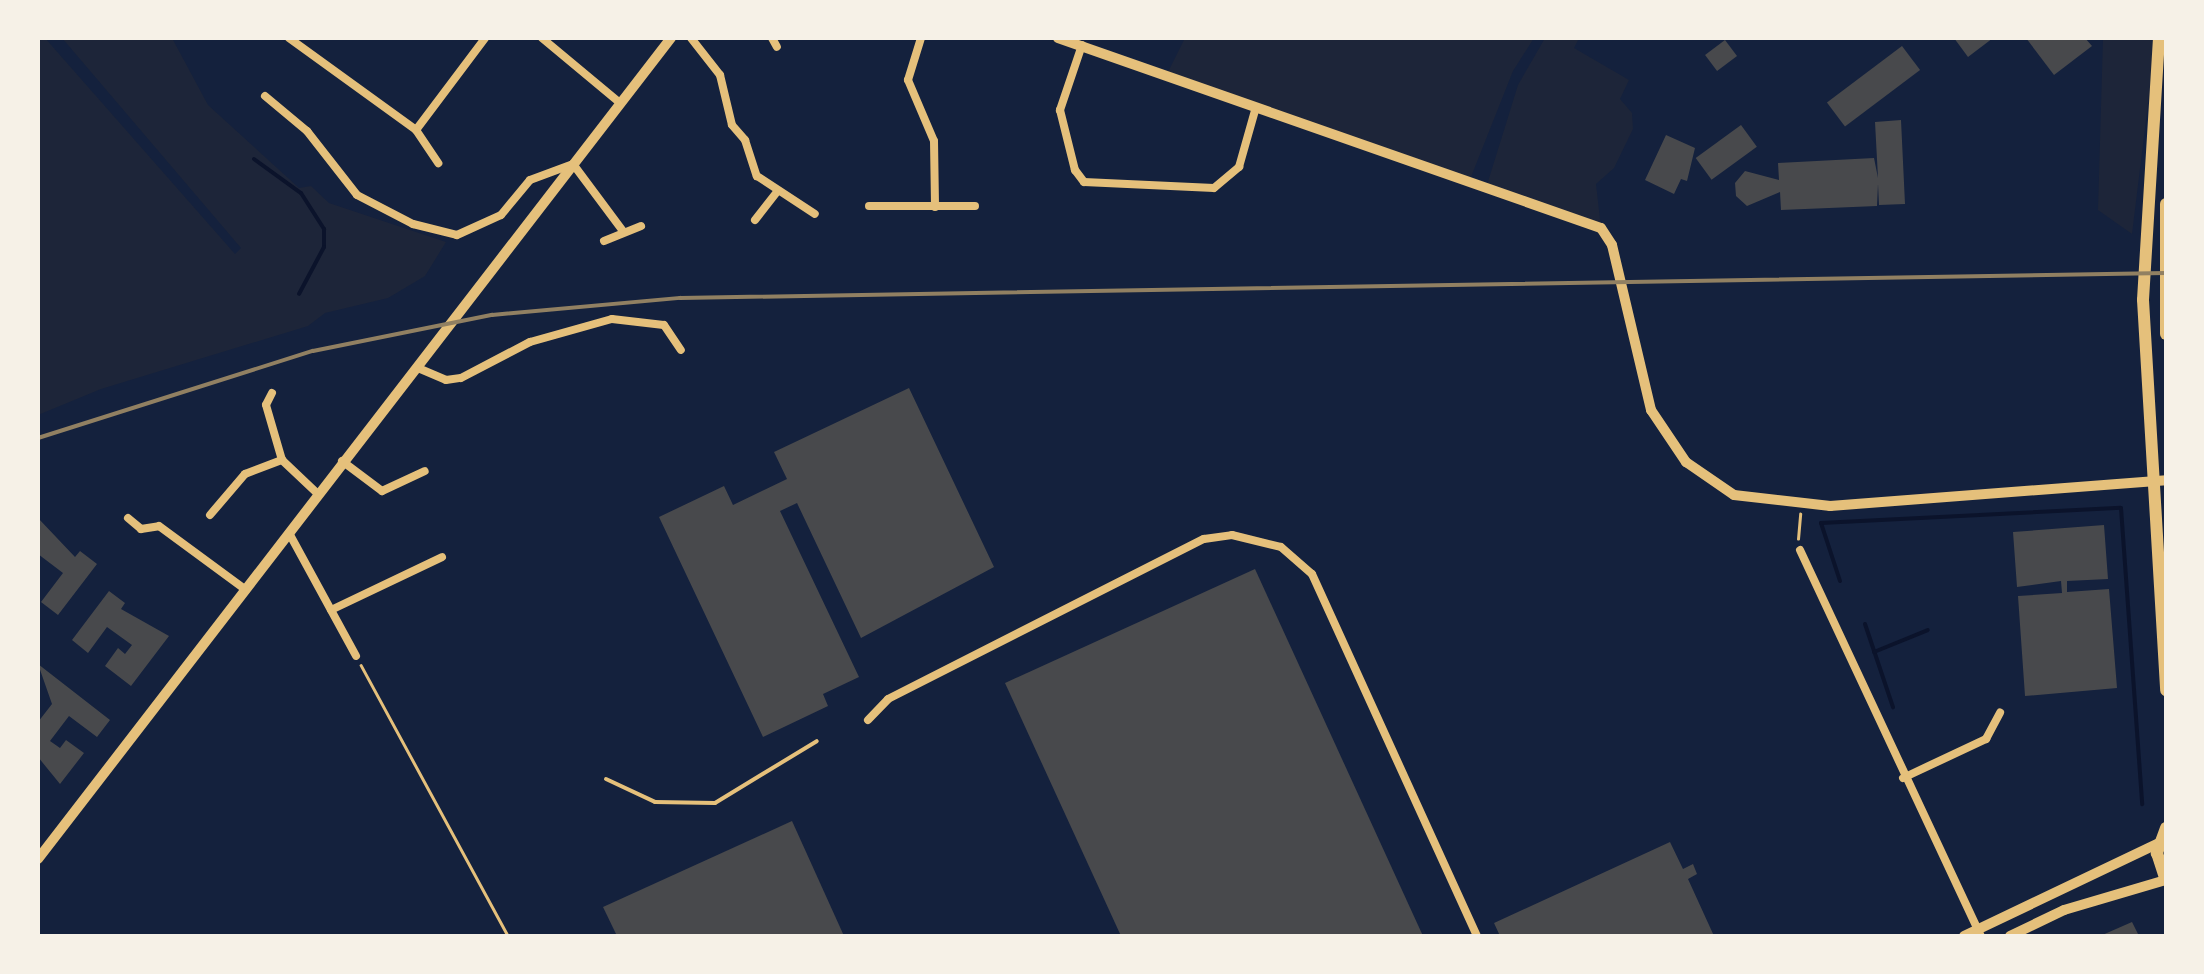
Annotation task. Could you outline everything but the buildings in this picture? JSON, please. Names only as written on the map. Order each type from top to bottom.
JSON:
[{"type":"highway","points":[[2159,38],[2143,300],[2166,690]]},
{"type":"highway","points":[[2166,204],[2166,334]]},
{"type":"highway","points":[[2166,828],[2159,843],[2166,880]]},
{"type":"street","points":[[289,38],[416,130],[438,163]]},
{"type":"street","points":[[416,130],[485,38]]},
{"type":"street","points":[[542,38],[620,104]]},
{"type":"street","points":[[38,859],[671,38]]},
{"type":"street","points":[[691,38],[720,75],[732,124],[746,140],[757,176],[815,214]]},
{"type":"street","points":[[772,38],[777,47]]},
{"type":"street","points":[[921,38],[908,80],[934,140],[935,207]]},
{"type":"street","points":[[1058,38],[1600,228],[1612,245],[1626,318],[1666,438],[1712,483],[1747,499],[1830,506],[2166,480]]},
{"type":"street","points":[[1082,46],[1060,110],[1075,170],[1084,182],[1214,188],[1239,167],[1256,107]]},
{"type":"street","points":[[264,96],[307,131],[357,195],[414,224],[457,236],[501,215],[530,180],[573,164]]},
{"type":"street","points":[[573,164],[624,231]]},
{"type":"street","points":[[755,220],[777,192]]},
{"type":"street","points":[[869,206],[974,206]]},
{"type":"street","points":[[604,240],[641,226]]},
{"type":"street","points":[[418,368],[446,380],[462,378],[530,342],[612,319],[664,325],[682,350]]},
{"type":"street","points":[[272,392],[266,405],[282,460],[318,494]]},
{"type":"street","points":[[210,515],[246,474],[282,460]]},
{"type":"street","points":[[342,461],[382,491],[425,471]]},
{"type":"street","points":[[128,518],[141,529]]},
{"type":"street","points":[[134,539],[141,529],[159,526],[246,590]]},
{"type":"street","points":[[290,533],[356,656]]},
{"type":"street","points":[[868,720],[888,699],[1204,539],[1232,535],[1281,546],[1312,574],[1477,936]]},
{"type":"street","points":[[1800,550],[1978,934]]},
{"type":"street","points":[[331,610],[442,557]]},
{"type":"street","points":[[1903,778],[1986,739],[2000,713]]},
{"type":"street","points":[[1964,936],[1978,934],[2159,843]]},
{"type":"street","points":[[2010,936],[2064,910],[2166,880]]},
{"type":"lane","points":[[606,778],[655,802],[715,803],[817,741]]},
{"type":"path","points":[[1800,514],[1800,550]]},
{"type":"path","points":[[356,656],[508,936]]},
{"type":"shaded area","points":[[38,38],[45,38],[235,254],[241,248],[62,38],[172,38],[208,105],[299,188],[311,186],[329,203],[446,242],[425,276],[388,298],[325,313],[308,326],[101,389],[38,415]]},
{"type":"shaded area","points":[[1185,38],[1534,38],[1513,71],[1469,182],[1166,76]]},
{"type":"shaded area","points":[[1545,38],[1579,38],[1574,48],[1629,80],[1620,99],[1632,113],[1633,129],[1614,168],[1596,184],[1601,228],[1486,188],[1518,85]]},
{"type":"shaded area","points":[[2103,38],[2156,38],[2132,234],[2098,210]]},
{"type":"waterway","points":[[254,159],[301,193],[324,229],[324,247],[299,294]]},
{"type":"waterway","points":[[1840,581],[1821,523],[2121,508],[2142,804]]},
{"type":"waterway","points":[[1865,624],[1893,707]]},
{"type":"waterway","points":[[1874,652],[1928,630]]},
{"type":"railway","points":[[38,438],[313,351],[492,315],[680,298],[2166,273]]}]
